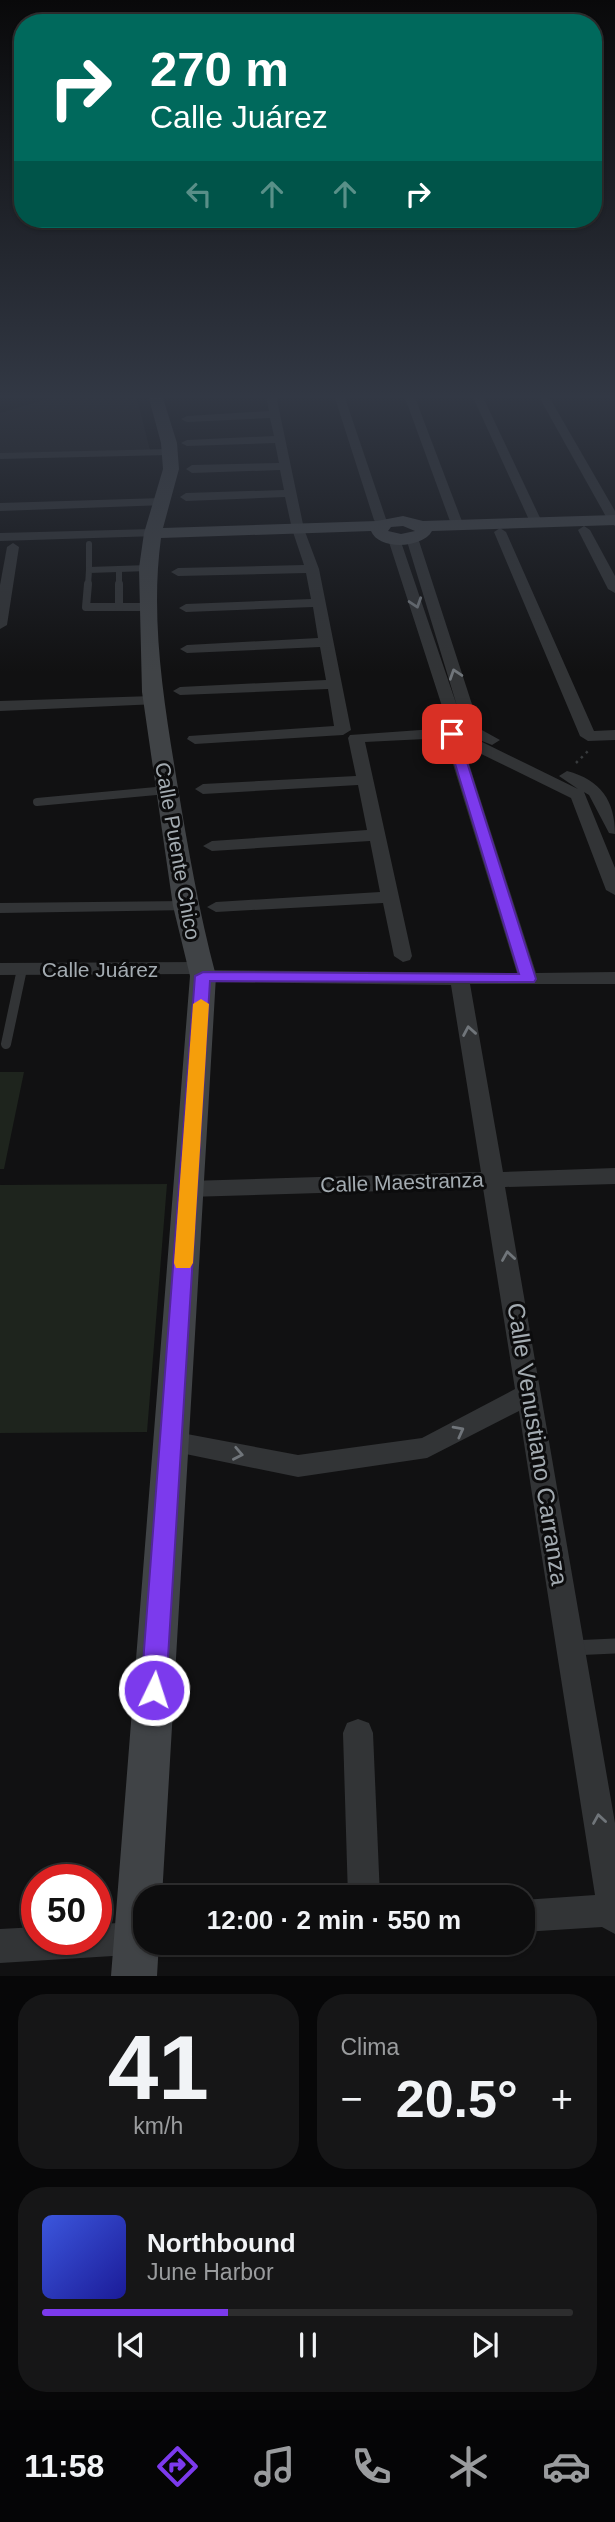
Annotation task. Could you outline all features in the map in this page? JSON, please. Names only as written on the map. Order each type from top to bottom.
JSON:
[{"type":"main road","name":"Calle Puente Chico","points":[[142,1885],[201,972],[185,906],[167,790],[167,696],[133,607],[143,553],[174,500],[172,487]]},
{"type":"main road","points":[[399,532],[457,524],[615,523]]},
{"type":"main road","points":[[399,532],[500,532],[532,525],[584,530],[615,523]]},
{"type":"street","points":[[195,739],[343,730],[312,569],[300,533],[290,487]]},
{"type":"street","points":[[369,487],[380,520],[399,532],[461,733],[528,979]]},
{"type":"street","points":[[443,487],[457,524]]},
{"type":"street","points":[[516,487],[532,525]]},
{"type":"street","points":[[595,487],[615,523]]},
{"type":"street","points":[[0,507],[291,493]]},
{"type":"street","points":[[584,530],[615,589]]},
{"type":"street","points":[[0,537],[143,553],[279,534],[399,532]]},
{"type":"street","points":[[500,532],[588,736],[615,735]]},
{"type":"street","points":[[0,625],[7,547],[89,544],[143,553]]},
{"type":"street","points":[[178,572],[312,569]]},
{"type":"street","points":[[186,608],[319,603]]},
{"type":"street","points":[[187,649],[326,642]]},
{"type":"street","points":[[0,706],[334,684]]},
{"type":"street","points":[[461,733],[467,741],[584,791],[596,792],[615,830]]},
{"type":"street","points":[[403,956],[356,738],[461,733],[564,774],[584,791],[607,847],[615,890]]},
{"type":"street","points":[[204,789],[365,780]]},
{"type":"street","points":[[212,846],[376,835]]},
{"type":"street","points":[[216,908],[390,897]]},
{"type":"street","points":[[0,908],[185,906]]},
{"type":"street","name":"Calle Juárez","points":[[0,969],[460,979],[615,978]]},
{"type":"street","name":"Calle Venustiano Carranza","points":[[460,979],[615,1913]]},
{"type":"street","name":"Calle Maestranza","points":[[188,1189],[615,1177]]},
{"type":"street","points":[[171,1441],[298,1466],[427,1448],[530,1392]]},
{"type":"street","points":[[358,1733],[364,1885]]},
{"type":"street","points":[[535,1916],[615,1913]]},
{"type":"street","points":[[0,1946],[133,1951]]},
{"type":"lane","points":[[89,544],[86,607],[133,607]]},
{"type":"lane","points":[[89,570],[143,553]]},
{"type":"lane","points":[[37,803],[167,790]]},
{"type":"lane","points":[[6,1044],[22,969]]},
{"type":"lane","points":[[571,1648],[615,1646]]},
{"type":"path","points":[[564,774],[592,745],[588,736]]},
{"type":"shaded area","points":[[0,1072],[24,1072],[4,1169],[0,1169]]},
{"type":"shaded area","points":[[167,1184],[147,1432],[0,1433],[0,1185]]},
{"type":"slow traffic","points":[[183,1263],[201,1004]]},
{"type":"route","points":[[154,1690],[203,976],[528,979],[452,734]]}]
